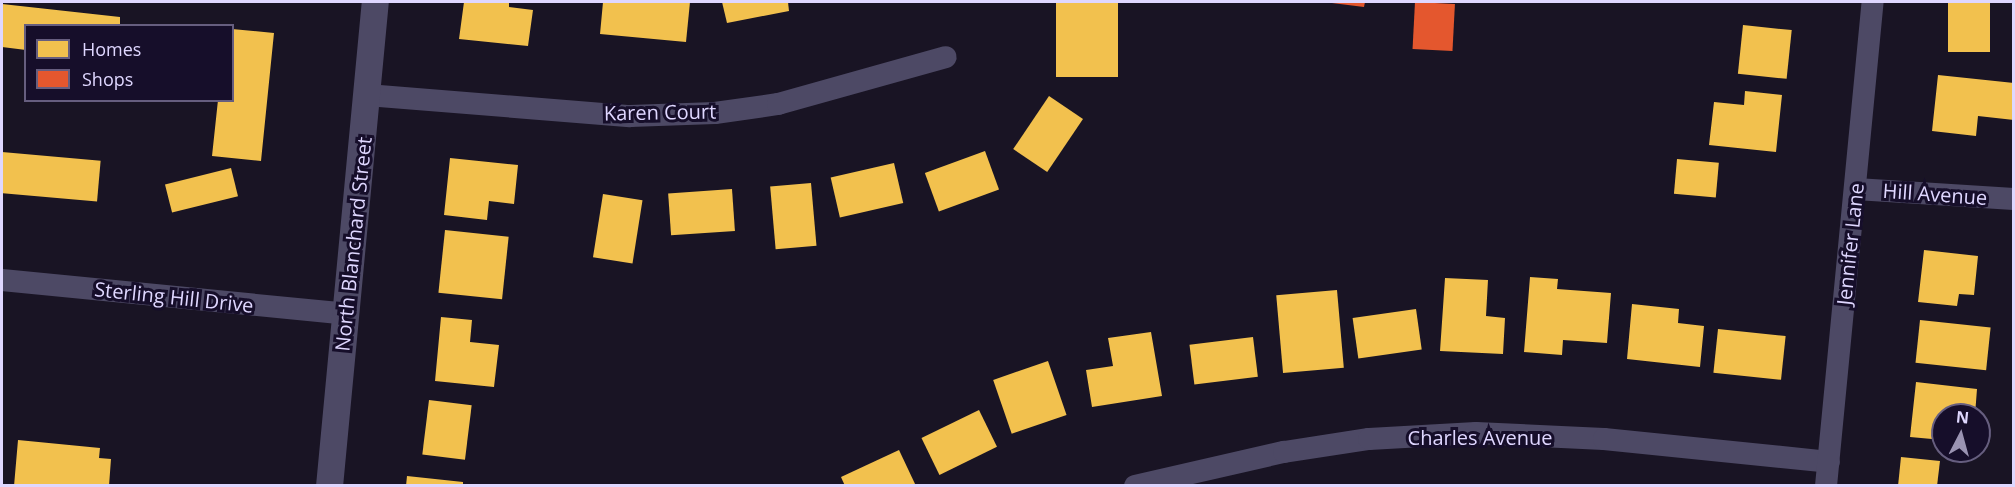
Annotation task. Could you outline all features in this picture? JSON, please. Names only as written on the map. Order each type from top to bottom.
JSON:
[{"type":"street","name":"North Blanchard Street","points":[[329,486],[375,2]]},
{"type":"street","name":"Jennifer Lane","points":[[1826,486],[1873,2]]},
{"type":"street","name":"Karen Court","points":[[367,95],[630,116],[715,113],[778,104],[946,57]]},
{"type":"street","name":"Hill Avenue","points":[[1856,189],[2013,199]]},
{"type":"street","name":"Sterling Hill Drive","points":[[2,280],[346,314]]},
{"type":"street","name":"Charles Avenue","points":[[1135,486],[1284,452],[1369,439],[1476,433],[1604,439],[1829,462]]},
{"type":"building: Homes","points":[[464,2],[509,2],[509,7],[533,10],[528,46],[459,39]]},
{"type":"building: Homes","points":[[603,2],[690,2],[686,42],[600,34]]},
{"type":"building: Homes","points":[[722,2],[788,2],[789,11],[727,23]]},
{"type":"building: Homes","points":[[1056,2],[1118,2],[1118,77],[1056,77]]},
{"type":"building: Homes","points":[[1948,2],[1990,2],[1990,52],[1948,52]]},
{"type":"building: Homes","points":[[2,4],[120,17],[120,24],[24,24],[24,50],[2,47]]},
{"type":"building: Homes","points":[[1743,25],[1792,30],[1787,79],[1738,74]]},
{"type":"building: Homes","points":[[234,29],[274,33],[261,161],[212,156],[218,102],[234,102]]},
{"type":"building: Homes","points":[[1938,75],[2014,83],[2014,120],[1978,116],[1976,136],[1932,131]]},
{"type":"building: Homes","points":[[1745,91],[1782,95],[1776,152],[1709,145],[1714,102],[1744,105]]},
{"type":"building: Homes","points":[[1049,96],[1083,119],[1047,172],[1013,149]]},
{"type":"building: Homes","points":[[985,151],[999,190],[939,211],[925,173]]},
{"type":"building: Homes","points":[[2,152],[101,161],[97,201],[2,193]]},
{"type":"building: Homes","points":[[450,158],[518,165],[514,204],[489,201],[487,220],[444,215]]},
{"type":"building: Homes","points":[[1677,159],[1719,163],[1716,198],[1674,194]]},
{"type":"building: Homes","points":[[894,163],[903,203],[840,218],[831,178]]},
{"type":"building: Homes","points":[[231,168],[238,196],[172,213],[165,184]]},
{"type":"building: Homes","points":[[811,183],[816,246],[776,249],[770,187]]},
{"type":"building: Homes","points":[[732,189],[735,231],[671,235],[668,193]]},
{"type":"building: Homes","points":[[603,194],[643,200],[632,263],[593,257]]},
{"type":"building: Homes","points":[[445,230],[509,237],[502,299],[438,293]]},
{"type":"building: Homes","points":[[1924,250],[1978,256],[1974,295],[1959,294],[1957,306],[1918,302]]},
{"type":"building: Homes","points":[[1530,277],[1558,279],[1557,289],[1611,293],[1607,343],[1563,340],[1562,355],[1524,352]]},
{"type":"building: Homes","points":[[1445,278],[1488,280],[1486,316],[1505,318],[1503,354],[1440,351]]},
{"type":"building: Homes","points":[[1337,290],[1344,368],[1283,373],[1276,295]]},
{"type":"building: Homes","points":[[1632,304],[1679,309],[1678,323],[1704,326],[1700,367],[1627,359]]},
{"type":"building: Homes","points":[[1416,309],[1422,350],[1358,359],[1353,318]]},
{"type":"building: Homes","points":[[441,317],[472,320],[470,342],[499,345],[494,387],[435,381]]},
{"type":"building: Homes","points":[[1920,320],[1991,327],[1986,370],[1916,363]]},
{"type":"building: Homes","points":[[1718,329],[1786,336],[1781,380],[1713,373]]},
{"type":"building: Homes","points":[[1151,332],[1162,396],[1092,407],[1086,370],[1113,366],[1108,338]]},
{"type":"building: Homes","points":[[1253,337],[1258,377],[1194,385],[1189,345]]},
{"type":"building: Homes","points":[[1048,361],[1067,415],[1012,434],[993,380]]},
{"type":"building: Homes","points":[[1916,382],[1977,389],[1976,403],[1931,403],[1931,439],[1910,437]]},
{"type":"building: Homes","points":[[429,400],[472,405],[465,460],[422,455]]},
{"type":"building: Homes","points":[[979,410],[997,447],[939,475],[921,438]]},
{"type":"building: Homes","points":[[18,440],[100,448],[99,458],[111,459],[109,486],[14,486]]},
{"type":"building: Homes","points":[[899,450],[916,486],[845,486],[841,477]]},
{"type":"building: Homes","points":[[1901,457],[1940,463],[1937,486],[1898,486]]},
{"type":"building: Homes","points":[[407,476],[463,482],[463,486],[406,486]]},
{"type":"building: Shops","points":[[1324,2],[1365,2],[1364,7]]},
{"type":"building: Shops","points":[[1415,2],[1455,4],[1452,51],[1413,49]]}]
